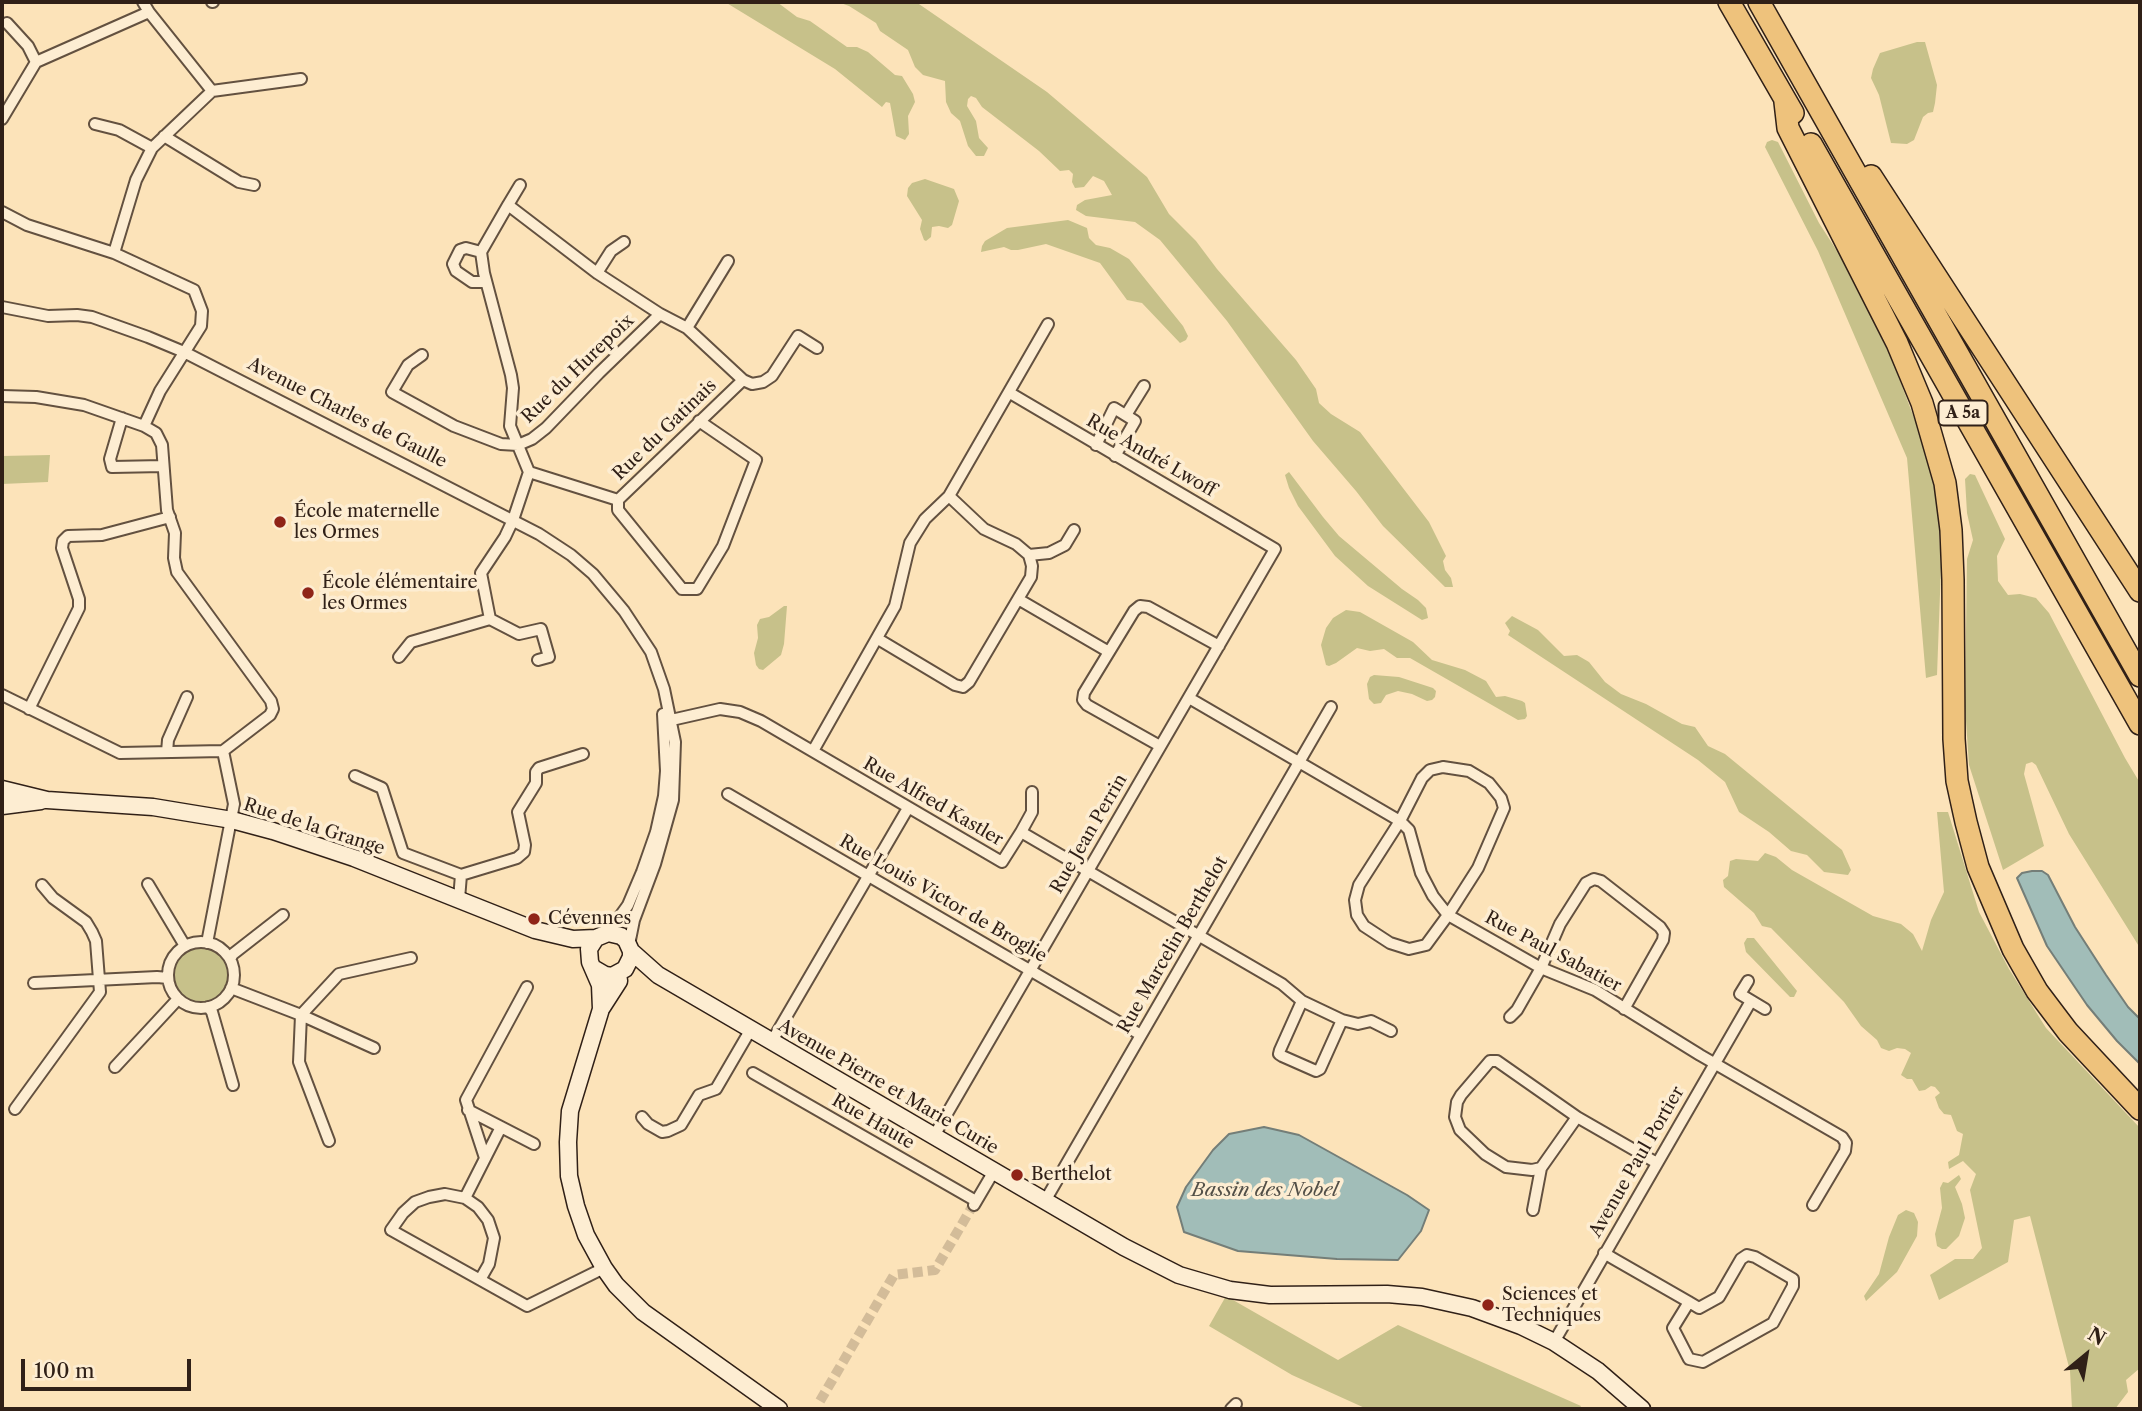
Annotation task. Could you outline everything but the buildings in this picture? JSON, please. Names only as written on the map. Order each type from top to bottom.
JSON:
[{"type":"highway","name":"A 5a","points":[[1729,2],[2140,724]]},
{"type":"highway","name":"A 5a","points":[[1759,2],[2140,676]]},
{"type":"highway","points":[[1785,102],[1788,128],[1897,343],[1922,403],[1939,459],[1951,530],[1953,704],[1957,780],[1978,867],[2013,949],[2037,991],[2068,1032],[2140,1109]]},
{"type":"highway","points":[[1838,143],[1860,158],[2140,592]]},
{"type":"street","points":[[143,2],[212,91]]},
{"type":"street","points":[[2,119],[36,62],[149,12]]},
{"type":"street","points":[[7,23],[28,46],[36,62]]},
{"type":"street","points":[[114,253],[136,180],[152,148],[212,91],[301,79]]},
{"type":"street","points":[[95,124],[119,130],[152,148]]},
{"type":"street","points":[[164,136],[239,182],[254,185]]},
{"type":"street","points":[[490,619],[481,573],[505,537],[529,472],[510,426],[513,388],[511,375],[486,282],[481,252],[520,185]]},
{"type":"street","name":"Rue du Gatinais","points":[[508,205],[597,273],[660,314],[687,328],[743,380],[618,500],[529,472]]},
{"type":"street","points":[[2,212],[27,225],[114,253],[194,290],[202,311],[201,326],[160,391],[144,426]]},
{"type":"street","points":[[597,273],[611,251],[624,242]]},
{"type":"street","points":[[481,252],[466,248],[460,250],[453,264],[456,271],[472,282],[486,282]]},
{"type":"street","points":[[687,328],[728,261]]},
{"type":"street","name":"Avenue Charles de Gaulle","points":[[2,307],[48,316],[92,317],[184,352],[513,520],[555,544],[582,564],[615,599],[635,628],[675,742],[673,800],[655,864],[634,920],[630,948]]},
{"type":"street","name":"Rue du Hurepoix","points":[[518,445],[547,428],[598,373],[660,314]]},
{"type":"street","points":[[813,751],[895,606],[910,543],[925,519],[949,495],[1048,324]]},
{"type":"street","points":[[743,380],[752,384],[763,382],[772,376],[798,336],[817,348]]},
{"type":"street","points":[[422,355],[408,365],[393,392],[454,426],[501,444],[518,445]]},
{"type":"street","points":[[1126,415],[1144,386]]},
{"type":"street","name":"Rue André Lwoff","points":[[1010,393],[1275,549]]},
{"type":"street","points":[[2,396],[36,397],[84,405],[144,426],[156,433],[162,445],[167,510],[175,533],[174,558],[177,572],[271,701],[273,709],[270,715],[223,751],[120,753],[2,695]]},
{"type":"street","points":[[1096,445],[1114,408],[1135,421],[1115,456]]},
{"type":"street","points":[[122,418],[110,460],[112,467],[163,466]]},
{"type":"street","points":[[618,500],[618,510],[682,589],[697,589],[723,546],[756,460],[699,421]]},
{"type":"street","points":[[878,639],[955,685],[963,687],[969,682],[1031,577],[1029,555],[1016,544],[984,529],[949,495]]},
{"type":"street","points":[[29,709],[79,608],[79,599],[62,548],[63,541],[68,536],[102,535],[170,517]]},
{"type":"street","points":[[1029,555],[1049,553],[1065,545],[1074,530]]},
{"type":"street","name":"Rue Jean Perrin","points":[[934,1136],[1275,549]]},
{"type":"street","points":[[1018,600],[1109,652]]},
{"type":"street","points":[[1160,746],[1087,705],[1083,700],[1084,693],[1134,611],[1140,606],[1148,607],[1219,646]]},
{"type":"street","points":[[399,657],[411,642],[490,619],[519,634],[541,629],[549,657],[538,660]]},
{"type":"street","points":[[167,752],[168,740],[187,697]]},
{"type":"street","points":[[1189,698],[1400,821]]},
{"type":"street","name":"Rue Marcelin Berthelot","points":[[1045,1201],[1331,707]]},
{"type":"street","name":"Rue Alfred Kastler","points":[[668,721],[720,709],[740,712],[813,751],[1002,862],[1021,832],[1282,984],[1302,1001],[1342,1020],[1358,1024],[1371,1021],[1391,1031]]},
{"type":"street","name":"Avenue Charles de Gaulle","points":[[602,935],[628,905],[656,832],[664,796],[668,721]]},
{"type":"street","points":[[208,943],[234,804],[223,751]]},
{"type":"street","points":[[355,776],[382,788],[403,853],[461,875],[517,858],[524,852],[518,812],[536,783],[536,772],[545,765],[583,754]]},
{"type":"street","points":[[1443,766],[1469,771],[1489,783],[1502,798],[1504,808],[1478,868],[1448,915],[1426,945],[1409,949],[1390,943],[1364,926],[1357,915],[1355,900],[1359,885],[1400,821],[1422,778],[1430,770],[1443,766]]},
{"type":"street","name":"Rue de la Grange","points":[[2,789],[47,800],[142,806],[232,820],[354,858],[535,930],[573,939],[602,935]]},
{"type":"street","points":[[1021,832],[1032,812],[1032,792]]},
{"type":"street","name":"Rue Louis Victor de Broglie","points":[[728,794],[1141,1035]]},
{"type":"street","name":"Rue de la Grange","points":[[2,806],[47,800]]},
{"type":"street","points":[[772,1041],[908,808]]},
{"type":"street","name":"Rue Paul Sabatier","points":[[1400,821],[1409,830],[1421,873],[1433,896],[1448,915],[1541,968],[1595,990],[1842,1137],[1846,1143],[1845,1151],[1813,1205]]},
{"type":"street","points":[[459,899],[461,875]]},
{"type":"street","points":[[1510,1017],[1517,1010],[1541,968],[1560,924],[1586,883],[1594,879],[1601,881],[1664,933],[1663,940],[1624,1009]]},
{"type":"street","points":[[148,884],[185,946]]},
{"type":"street","points":[[15,1109],[100,992],[96,941],[92,932],[86,922],[53,898],[42,885]]},
{"type":"street","points":[[230,960],[233,954],[282,915]]},
{"type":"street","points":[[592,965],[605,975],[619,974],[630,963],[630,948],[621,936],[602,935],[589,949],[592,965],[600,985],[601,1009]]},
{"type":"street","name":"Rue de la Grange","points":[[558,937],[592,965]]},
{"type":"street","points":[[196,942],[208,943],[216,946],[230,960],[233,969],[231,988],[218,1003],[208,1007],[187,1005],[178,999],[170,985],[168,978],[172,959],[185,946],[196,942]]},
{"type":"street","name":"Avenue Pierre et Marie Curie","points":[[630,948],[658,975],[1150,1262],[1203,1283],[1230,1290],[1270,1295],[1387,1294],[1442,1300],[1491,1314],[1554,1342],[1598,1371],[1642,1409]]},
{"type":"street","points":[[329,1141],[299,1062],[301,1015],[339,974],[411,958]]},
{"type":"street","points":[[619,974],[619,981],[601,1009],[573,1097],[568,1131],[568,1157],[576,1206],[590,1243],[604,1268],[630,1300],[654,1321],[779,1409]]},
{"type":"street","name":"Avenue Pierre et Marie Curie","points":[[619,974],[658,975]]},
{"type":"street","points":[[34,983],[168,978]]},
{"type":"street","points":[[1748,981],[1740,994],[1765,1009]]},
{"type":"street","points":[[485,1158],[467,1105],[527,987]]},
{"type":"street","points":[[231,988],[301,1015],[374,1048]]},
{"type":"street","points":[[115,1067],[178,999]]},
{"type":"street","points":[[1302,1001],[1280,1050],[1279,1054],[1282,1056],[1317,1071],[1342,1020]]},
{"type":"street","name":"Avenue Paul Portier","points":[[1554,1342],[1751,1001]]},
{"type":"street","points":[[208,1007],[212,1012],[233,1085]]},
{"type":"street","points":[[642,1117],[662,1132],[681,1125],[699,1095],[716,1089],[751,1028]]},
{"type":"street","points":[[1544,1164],[1532,1170],[1506,1167],[1485,1154],[1460,1130],[1455,1117],[1457,1102],[1490,1061],[1497,1061],[1577,1117],[1657,1163]]},
{"type":"street","name":"Rue Haute","points":[[753,1073],[974,1204],[993,1171]]},
{"type":"street","points":[[467,1105],[534,1144]]},
{"type":"street","points":[[1533,1210],[1544,1164],[1577,1117]]},
{"type":"street","points":[[465,1198],[501,1127]]},
{"type":"street","points":[[481,1278],[489,1264],[494,1238],[488,1220],[478,1207],[465,1198],[445,1194],[415,1202],[391,1230],[527,1306],[604,1268]]},
{"type":"street","points":[[1604,1253],[1689,1302],[1699,1308],[1719,1297],[1741,1259],[1747,1255],[1793,1279],[1793,1286],[1773,1322],[1703,1362],[1689,1359],[1673,1328],[1689,1302]]},
{"type":"shaded area","points":[[725,2],[777,2],[847,47],[857,47],[868,52],[895,75],[902,76],[915,102],[908,116],[909,134],[905,140],[896,136],[890,103],[886,102],[882,107],[835,69]]},
{"type":"shaded area","points":[[838,2],[916,2],[1047,92],[1147,177],[1169,214],[1196,241],[1296,360],[1316,389],[1319,403],[1360,432],[1429,522],[1446,556],[1443,561],[1445,570],[1453,587],[1445,587],[1383,526],[1313,441],[1227,321],[1160,240],[1135,222],[1086,216],[1076,210],[1077,205],[1085,200],[1112,195],[1104,181],[1093,176],[1084,187],[1075,188],[1072,182],[1073,174],[1069,170],[1060,171],[971,96],[967,106],[976,121],[979,138],[988,148],[984,156],[976,156],[968,146],[960,121],[951,113],[946,102],[945,81],[923,75],[915,67],[908,50],[880,31],[876,23]]},
{"type":"shaded area","points":[[1925,42],[1937,85],[1933,112],[1923,117],[1914,140],[1907,144],[1891,143],[1879,95],[1871,78],[1873,69],[1880,53]]},
{"type":"shaded area","points":[[1767,142],[1778,142],[1891,357],[1922,439],[1937,493],[1941,567],[1937,675],[1926,678],[1907,458],[1818,251],[1765,147]]},
{"type":"shaded area","points":[[925,179],[954,189],[959,201],[952,225],[948,228],[932,227],[931,237],[926,241],[920,229],[922,220],[907,196],[912,183]]},
{"type":"shaded area","points":[[1068,220],[1087,228],[1089,238],[1096,245],[1110,248],[1129,259],[1183,326],[1188,336],[1186,340],[1180,343],[1142,303],[1127,300],[1100,263],[1046,244],[1018,250],[1004,247],[981,252],[985,241],[1007,228]]},
{"type":"shaded area","points":[[50,455],[48,482],[2,484],[2,456]]},
{"type":"shaded area","points":[[1289,472],[1339,536],[1418,600],[1426,608],[1428,618],[1422,620],[1368,586],[1335,556],[1298,506],[1285,475]]},
{"type":"shaded area","points":[[1970,474],[1975,475],[2005,539],[1997,556],[1998,581],[2008,595],[2020,594],[2036,598],[2049,613],[2140,783],[2140,948],[2069,834],[2036,765],[2032,762],[2026,764],[2024,774],[2044,846],[2003,870],[1969,765],[1965,706],[1967,559],[1973,540],[1967,513],[1965,479]]},
{"type":"shaded area","points":[[787,606],[781,655],[763,670],[759,669],[754,653],[758,638],[757,625],[760,619],[769,617]]},
{"type":"shaded area","points":[[1346,610],[1360,612],[1413,642],[1432,660],[1465,670],[1486,681],[1496,697],[1505,696],[1522,701],[1525,703],[1527,716],[1518,720],[1410,658],[1397,658],[1384,649],[1370,651],[1357,648],[1336,663],[1326,665],[1321,645],[1326,628],[1333,618]]},
{"type":"shaded area","points":[[1512,616],[1538,630],[1564,656],[1577,655],[1589,662],[1605,682],[1621,694],[1682,724],[1695,727],[1708,746],[1725,754],[1842,850],[1851,870],[1848,875],[1824,872],[1807,855],[1791,851],[1739,812],[1725,782],[1698,760],[1508,635],[1510,631],[1505,623]]},
{"type":"shaded area","points":[[1374,675],[1399,677],[1433,688],[1436,691],[1435,697],[1427,701],[1398,691],[1386,695],[1381,703],[1374,704],[1369,699],[1367,684]]},
{"type":"shaded area","points":[[1937,812],[1948,812],[1979,912],[2009,969],[2046,1028],[2140,1128],[2140,1368],[2126,1380],[2128,1392],[2115,1409],[2072,1409],[2070,1371],[2030,1216],[2014,1220],[2008,1262],[1939,1300],[1930,1275],[1955,1259],[1973,1259],[1982,1248],[1970,1190],[1976,1174],[1963,1161],[1949,1169],[1948,1162],[1959,1155],[1963,1134],[1957,1131],[1951,1115],[1944,1114],[1939,1108],[1935,1097],[1940,1093],[1935,1087],[1919,1091],[1912,1079],[1901,1075],[1911,1053],[1905,1049],[1889,1051],[1881,1048],[1844,1002],[1771,928],[1762,926],[1754,913],[1724,887],[1723,880],[1728,876],[1730,861],[1758,861],[1765,853],[1873,916],[1901,924],[1913,934],[1922,951],[1931,920],[1944,892]]},
{"type":"shaded area","points":[[1747,938],[1754,938],[1797,991],[1794,997],[1790,997],[1746,952],[1744,943]]},
{"type":"shaded area","points":[[201,948],[220,956],[228,975],[220,994],[201,1002],[182,994],[174,975],[182,956]]},
{"type":"shaded area","points":[[1959,1175],[1961,1179],[1955,1187],[1965,1218],[1959,1236],[1946,1249],[1942,1249],[1937,1246],[1935,1234],[1942,1208],[1940,1188],[1943,1182],[1948,1183]]},
{"type":"shaded area","points":[[1906,1210],[1914,1213],[1918,1222],[1917,1236],[1897,1272],[1866,1301],[1864,1296],[1879,1274],[1898,1215]]},
{"type":"shaded area","points":[[1226,1296],[1338,1360],[1398,1325],[1581,1406],[1579,1409],[1367,1409],[1292,1375],[1209,1326]]},
{"type":"water","points":[[2042,871],[2048,875],[2075,927],[2128,1007],[2140,1019],[2140,1064],[2087,1005],[2047,946],[2017,878],[2022,873]]},
{"type":"water","name":"Bassin des Nobel","points":[[1264,1127],[1299,1135],[1429,1210],[1421,1231],[1398,1260],[1337,1259],[1238,1251],[1184,1232],[1177,1207],[1186,1187],[1213,1150],[1229,1134]]},
{"type":"tunnel","points":[[820,1401],[894,1275],[935,1270],[972,1207]]},
{"type":"place","name":"École maternelle les Ormes","points":[[280,522]]},
{"type":"place","name":"École élémentaire les Ormes","points":[[308,593]]},
{"type":"place","name":"Cévennes","points":[[534,919]]},
{"type":"place","name":"Berthelot","points":[[1017,1175]]},
{"type":"place","name":"Sciences et Techniques","points":[[1488,1305]]}]
